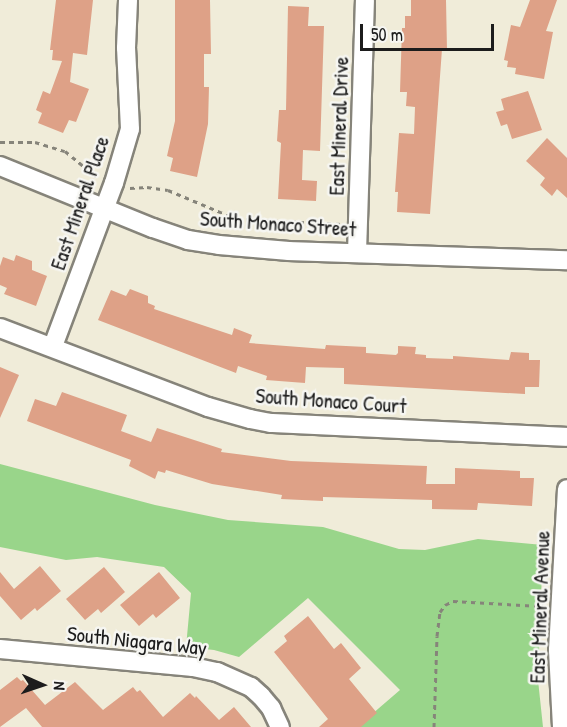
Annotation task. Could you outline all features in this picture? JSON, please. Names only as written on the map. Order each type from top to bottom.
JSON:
[{"type":"street","name":"East Mineral Place","points":[[53,346],[117,173],[130,129],[126,48],[128,0]]},
{"type":"street","name":"East Mineral Drive","points":[[357,253],[365,0]]},
{"type":"street","name":"South Monaco Street","points":[[0,165],[188,240],[248,249],[567,260]]},
{"type":"street","name":"South Monaco Court","points":[[0,328],[53,346],[208,407],[250,419],[271,423],[567,437]]},
{"type":"street","name":"East Mineral Avenue","points":[[562,727],[558,683],[567,489]]},
{"type":"street","name":"South Niagara Way","points":[[0,649],[193,667],[218,672],[251,687],[271,708],[280,727]]},
{"type":"path","points":[[0,142],[35,142],[65,151],[100,179]]},
{"type":"path","points":[[130,188],[147,187],[168,190],[237,219],[338,224]]},
{"type":"path","points":[[434,727],[437,636],[440,612],[445,605],[453,601],[541,606],[543,598],[562,608]]},
{"type":"green space","points":[[0,464],[155,505],[228,520],[323,527],[399,549],[425,550],[478,539],[543,545],[538,680],[543,727],[357,727],[400,690],[308,598],[239,657],[214,650],[186,647],[191,593],[164,567],[97,557],[66,560],[0,547]]},
{"type":"building","points":[[56,0],[93,0],[87,55],[73,53],[70,82],[89,89],[76,122],[69,120],[63,133],[38,123],[42,113],[36,110],[43,91],[50,94],[62,61],[52,60],[53,50],[50,50]]},
{"type":"building","points":[[175,0],[210,0],[211,54],[204,54],[204,87],[209,87],[208,124],[197,177],[170,171],[173,158],[167,156],[175,121]]},
{"type":"building","points":[[411,0],[446,0],[447,50],[442,49],[430,214],[397,212],[398,192],[395,192],[399,133],[414,134],[415,107],[406,106],[407,92],[400,92],[402,28],[405,28],[405,16],[411,16]]},
{"type":"building","points":[[530,0],[557,0],[546,31],[553,32],[544,79],[515,74],[516,68],[507,67],[508,61],[504,60],[511,25],[520,27]]},
{"type":"building","points":[[288,6],[309,7],[308,26],[324,26],[320,151],[303,150],[302,180],[317,181],[316,201],[278,199],[281,143],[277,141],[279,110],[286,110]]},
{"type":"building","points":[[528,91],[542,130],[512,139],[507,124],[501,126],[496,112],[504,110],[501,99]]},
{"type":"building","points":[[547,138],[567,158],[567,198],[557,189],[552,196],[540,185],[545,178],[526,161]]},
{"type":"building","points":[[16,255],[32,261],[32,270],[47,276],[36,306],[4,294],[7,288],[0,285],[0,266],[3,257],[14,261]]},
{"type":"building","points":[[130,289],[148,296],[148,303],[155,306],[154,309],[232,335],[234,328],[252,335],[249,343],[325,349],[326,345],[366,347],[366,353],[396,355],[398,346],[416,347],[415,354],[426,355],[426,358],[453,359],[453,356],[509,360],[511,352],[529,353],[529,360],[540,360],[539,387],[525,387],[525,394],[344,384],[344,368],[306,367],[305,383],[266,380],[267,376],[238,366],[236,373],[98,320],[111,290],[126,296]]},
{"type":"building","points":[[0,367],[19,375],[0,418]]},
{"type":"building","points":[[62,392],[127,415],[121,431],[151,442],[157,428],[222,449],[221,452],[291,461],[427,466],[426,484],[455,484],[455,468],[520,471],[520,478],[534,478],[532,506],[478,503],[477,510],[432,509],[432,500],[323,497],[323,501],[281,499],[282,495],[212,484],[166,470],[165,473],[158,471],[155,479],[129,466],[131,460],[27,421],[35,399],[56,406]]},
{"type":"building","points":[[40,566],[61,591],[37,611],[35,608],[21,620],[0,596],[0,572],[14,589]]},
{"type":"building","points":[[104,567],[125,592],[101,613],[98,609],[85,620],[66,599]]},
{"type":"building","points":[[159,572],[180,598],[156,618],[153,614],[139,626],[120,605]]},
{"type":"building","points":[[308,616],[334,649],[341,643],[361,668],[349,679],[377,713],[361,727],[319,727],[328,719],[274,652],[287,641],[284,636]]},
{"type":"building","points":[[17,677],[23,680],[45,705],[75,682],[103,710],[133,687],[137,692],[140,690],[163,717],[190,693],[195,698],[196,696],[219,720],[234,707],[251,727],[42,727],[26,708],[0,727],[0,690]]}]
